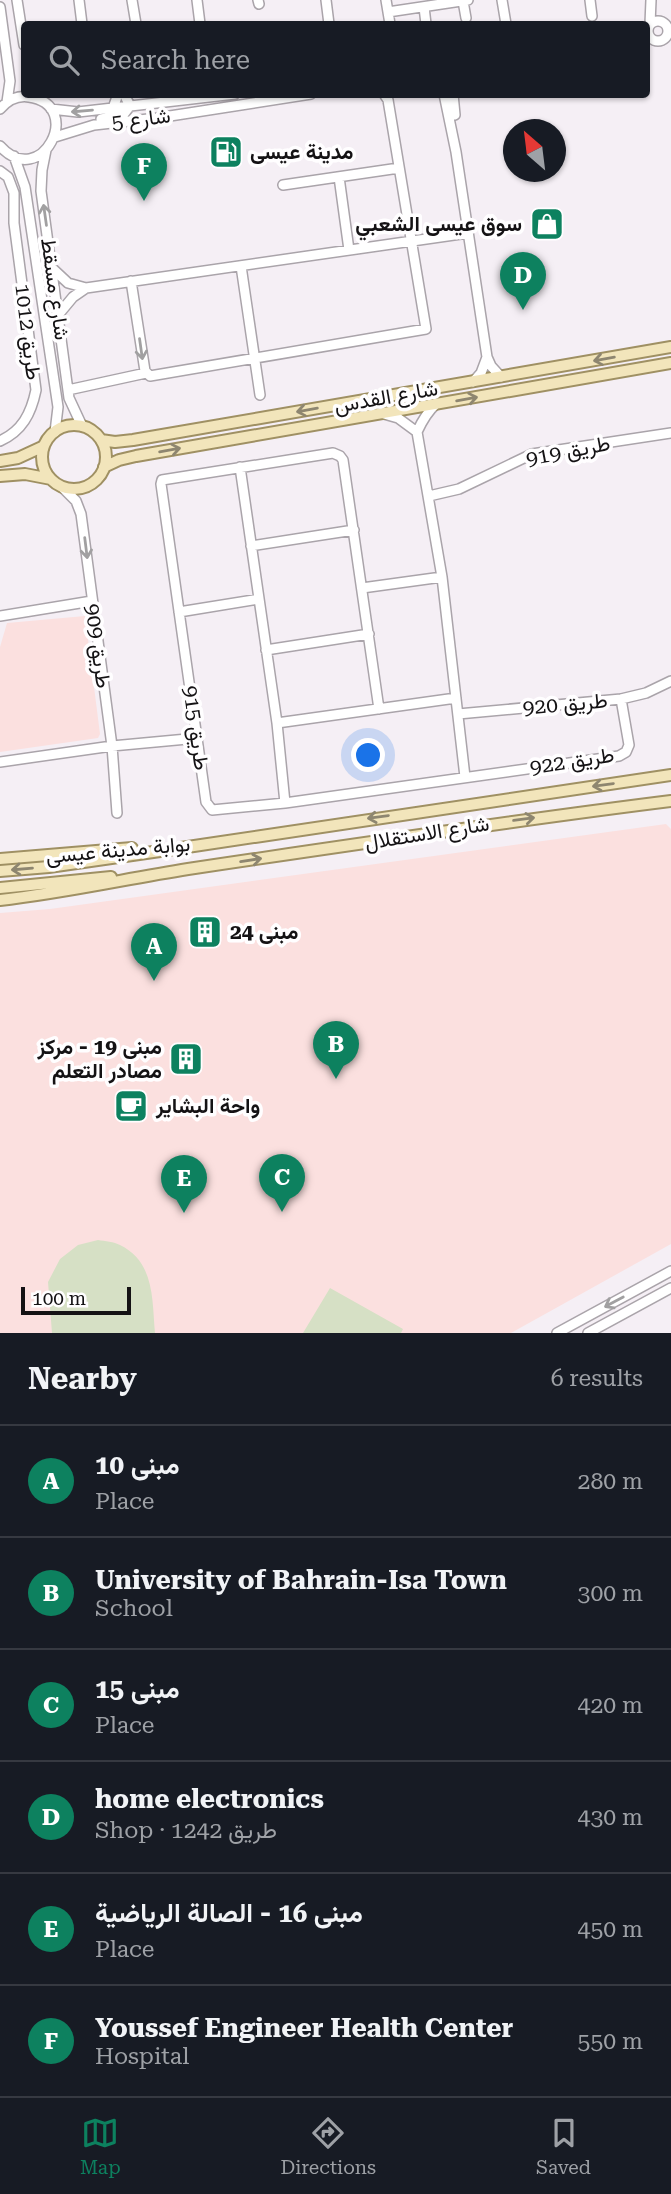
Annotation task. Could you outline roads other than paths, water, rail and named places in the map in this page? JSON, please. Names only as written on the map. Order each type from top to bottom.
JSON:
[{"type":"main road","name":"شارع القدس","points":[[101,440],[133,440],[671,347]]},
{"type":"main road","name":"شارع القدس","points":[[104,467],[136,456],[671,363]]},
{"type":"main road","points":[[0,461],[18,458],[44,446],[55,432],[67,426],[82,426],[93,431],[101,440],[105,449],[104,467],[95,481],[88,486],[79,489],[62,487],[51,479],[44,467],[44,446]]},
{"type":"main road","points":[[0,476],[25,474],[51,479]]},
{"type":"main road","name":"شارع الاستقلال","points":[[236,840],[671,775]]},
{"type":"main road","name":"شارع الاستقلال","points":[[183,870],[489,824],[669,802]]},
{"type":"main road","points":[[0,871],[49,867],[236,840]]},
{"type":"main road","name":"بوابة مدينة عيسى","points":[[0,859],[236,840]]},
{"type":"main road","points":[[0,900],[55,894],[183,870]]},
{"type":"main road","name":"بوابة مدينة عيسى","points":[[0,888],[183,870]]},
{"type":"street","points":[[18,0],[21,22]]},
{"type":"street","points":[[79,0],[82,21]]},
{"type":"street","points":[[132,0],[136,21]]},
{"type":"street","points":[[197,0],[200,21]]},
{"type":"street","points":[[326,0],[329,21]]},
{"type":"street","points":[[386,0],[390,21]]},
{"type":"street","points":[[388,12],[466,0],[466,18]]},
{"type":"street","points":[[502,0],[506,21]]},
{"type":"street","points":[[590,0],[592,16]]},
{"type":"street","points":[[650,39],[661,41],[669,36],[666,22],[652,1]]},
{"type":"street","points":[[649,21],[652,1]]},
{"type":"street","points":[[424,6],[426,21]]},
{"type":"street","points":[[0,7],[10,81],[4,106]]},
{"type":"street","points":[[650,25],[655,21],[666,22]]},
{"type":"street","points":[[4,106],[21,97]]},
{"type":"street","points":[[0,146],[14,156],[31,158],[46,150],[55,137],[55,120],[51,109],[39,98]]},
{"type":"street","points":[[113,108],[117,98]]},
{"type":"street","points":[[94,125],[103,118],[123,115],[130,106],[126,98]]},
{"type":"street","name":"شارع 5","points":[[51,109],[78,112],[200,98]]},
{"type":"street","name":"شارع 5","points":[[55,137],[94,125],[283,98]]},
{"type":"street","points":[[68,390],[146,373],[152,376],[426,329],[388,98]]},
{"type":"street","points":[[445,98],[456,152],[487,357],[501,377]]},
{"type":"street","points":[[453,98],[458,139],[456,152]]},
{"type":"street","name":"شارع مسقط","points":[[46,150],[41,191],[68,390],[71,405],[82,426]]},
{"type":"street","name":"شارع مسقط","points":[[14,156],[26,187],[58,407],[55,432]]},
{"type":"street","points":[[283,185],[399,168]]},
{"type":"street","name":"طريق 1012","points":[[0,171],[8,177],[14,193],[14,223],[36,390],[32,409],[24,423],[12,436],[0,441]]},
{"type":"street","points":[[339,177],[349,250]]},
{"type":"street","points":[[53,269],[68,283],[86,288],[468,233]]},
{"type":"street","points":[[241,265],[260,395]]},
{"type":"street","points":[[131,281],[146,373]]},
{"type":"street","points":[[58,315],[73,297],[86,288]]},
{"type":"street","points":[[473,382],[481,373],[487,357]]},
{"type":"street","points":[[436,404],[421,422],[417,432],[442,577],[465,776]]},
{"type":"street","points":[[383,414],[398,418],[417,432]]},
{"type":"street","name":"طريق 919","points":[[429,496],[459,489],[532,454],[671,433]]},
{"type":"street","name":"طريق 915","points":[[379,709],[343,460],[337,454],[167,478],[161,482],[209,808],[215,811],[285,803],[465,776]]},
{"type":"street","points":[[240,467],[277,723],[285,803]]},
{"type":"street","name":"طريق 909","points":[[62,487],[76,501],[80,511],[112,746],[117,813]]},
{"type":"street","points":[[251,546],[354,530]]},
{"type":"street","points":[[362,588],[442,577]]},
{"type":"street","points":[[179,612],[259,599]]},
{"type":"street","points":[[0,616],[92,601]]},
{"type":"street","points":[[266,650],[369,634]]},
{"type":"street","name":"طريق 920","points":[[458,714],[621,699],[670,683]]},
{"type":"street","points":[[277,723],[456,698]]},
{"type":"street","name":"طريق 922","points":[[465,776],[623,754],[629,745],[621,699]]},
{"type":"street","points":[[0,762],[112,746],[198,738]]},
{"type":"street","points":[[557,1333],[671,1271]]},
{"type":"street","points":[[588,1333],[671,1288]]},
{"type":"place","name":"مدينة عيسى","points":[[226,152]]},
{"type":"place","name":"Youssef Engineer Health Center","points":[[144,201]]},
{"type":"place","name":"سوق عيسى الشعبي","points":[[547,224]]},
{"type":"place","name":"home electronics","points":[[523,310]]},
{"type":"place","name":"مبنى 24","points":[[205,932]]},
{"type":"place","name":"مبنى 10","points":[[154,981]]},
{"type":"place","name":"مبنى 19 - مركز مصادر التعلم","points":[[186,1059]]},
{"type":"place","name":"University of Bahrain-Isa Town","points":[[336,1079]]},
{"type":"place","name":"واحة البشاير","points":[[131,1106]]},
{"type":"place","name":"مبنى 15","points":[[282,1212]]},
{"type":"place","name":"مبنى 16 - الصالة الرياضية","points":[[184,1213]]}]
